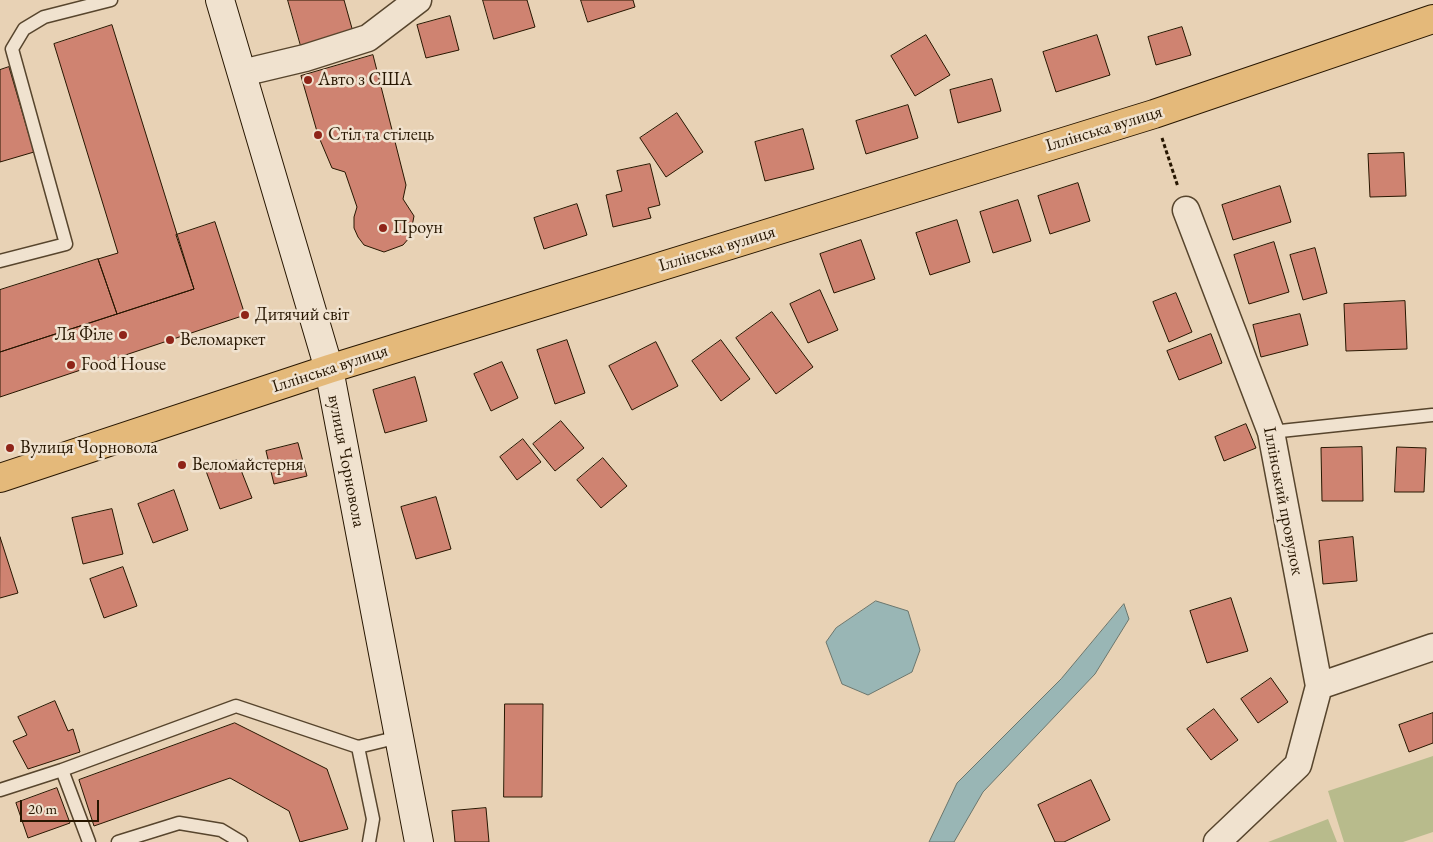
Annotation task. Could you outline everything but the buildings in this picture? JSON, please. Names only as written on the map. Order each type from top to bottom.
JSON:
[{"type":"main road","name":"вулиця Чорновола","points":[[220,0],[329,368],[419,842]]},
{"type":"main road","name":"Іллінська вулиця","points":[[0,478],[329,368],[1154,114],[1433,19]]},
{"type":"street","points":[[242,73],[304,58],[368,38],[418,0]]},
{"type":"street","name":"Іллінський провулок","points":[[1182,198],[1271,432],[1319,686]]},
{"type":"street","points":[[1217,842],[1298,765],[1319,686],[1433,647]]},
{"type":"lane","points":[[0,261],[66,244],[12,49],[24,29],[44,17],[111,0]]},
{"type":"lane","points":[[1271,432],[1432,415]]},
{"type":"lane","points":[[0,790],[62,770],[236,706],[358,747],[399,737]]},
{"type":"lane","points":[[358,747],[373,820],[369,842]]},
{"type":"lane","points":[[62,770],[89,842]]},
{"type":"lane","points":[[118,842],[179,823],[221,830],[240,842]]},
{"type":"path","points":[[1162,136],[1182,198]]},
{"type":"green space","points":[[1433,756],[1433,832],[1403,842],[1344,842],[1328,791]]},
{"type":"green space","points":[[1328,819],[1337,842],[1268,842]]},
{"type":"water","points":[[876,601],[908,611],[920,650],[912,672],[868,695],[842,684],[826,642],[836,628]]},
{"type":"water","points":[[1124,604],[1129,619],[1095,674],[983,792],[954,842],[929,842],[957,783],[1061,679]]},
{"type":"place","name":"Авто з США","points":[[308,80]]},
{"type":"place","name":"Стіл та стілець","points":[[318,135]]},
{"type":"place","name":"Проун","points":[[383,228]]},
{"type":"place","name":"Дитячий світ","points":[[245,315]]},
{"type":"place","name":"Ля Філе","points":[[123,335]]},
{"type":"place","name":"Веломаркет","points":[[170,340]]},
{"type":"place","name":"Food House","points":[[71,365]]},
{"type":"place","name":"Вулиця Чорновола","points":[[10,448]]},
{"type":"place","name":"Веломайстерня","points":[[182,465]]}]
